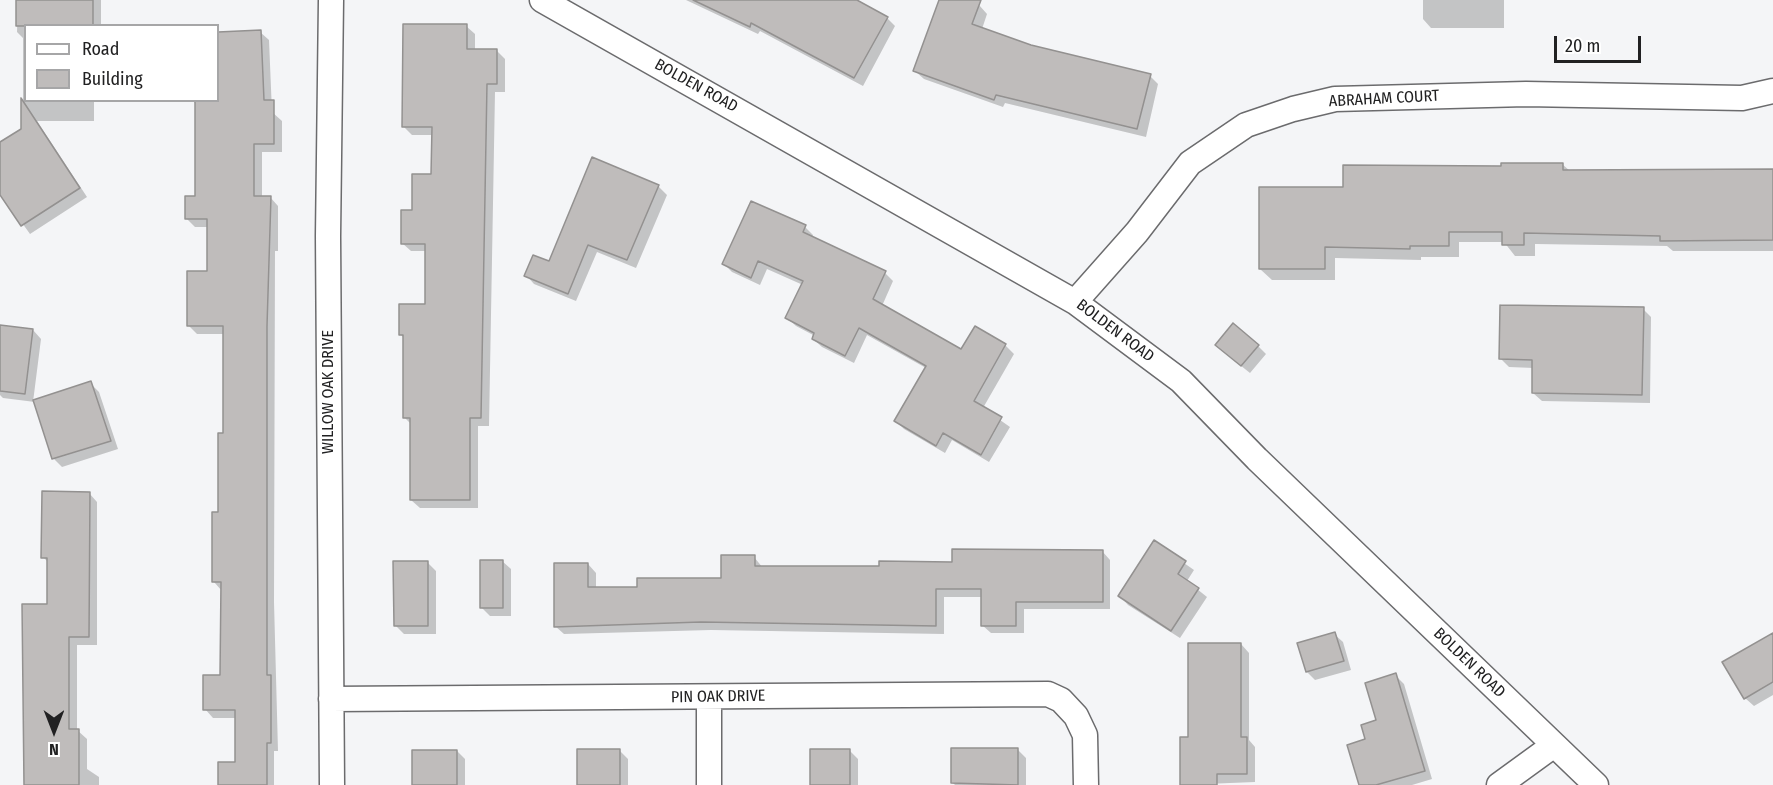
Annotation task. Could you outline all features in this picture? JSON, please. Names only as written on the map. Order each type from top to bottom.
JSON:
[{"type":"street","name":"WILLOW OAK DRIVE","points":[[331,0],[328,248],[332,785]]},
{"type":"street","name":"BOLDEN ROAD","points":[[542,0],[1075,302],[1181,381],[1257,459],[1596,785]]},
{"type":"street","name":"ABRAHAM COURT","points":[[1075,302],[1137,232],[1190,163],[1246,125],[1293,109],[1335,99],[1526,94],[1742,98],[1773,91]]},
{"type":"street","name":"PIN OAK DRIVE","points":[[331,699],[1034,693],[1061,700],[1076,716],[1085,735],[1086,785]]},
{"type":"street","points":[[709,697],[709,785]]},
{"type":"street","points":[[1499,785],[1554,745]]},
{"type":"building","points":[[16,0],[93,0],[93,24],[16,26]]},
{"type":"building","points":[[693,0],[857,0],[888,17],[854,78],[751,23],[750,27]]},
{"type":"building","points":[[939,0],[981,0],[972,24],[1031,45],[1151,74],[1137,129],[996,95],[994,100],[913,71]]},
{"type":"building","points":[[403,24],[467,24],[467,49],[497,49],[497,84],[487,84],[481,418],[470,418],[470,500],[410,500],[410,418],[403,418],[403,335],[399,335],[399,304],[425,304],[425,244],[401,244],[401,210],[412,210],[412,174],[431,174],[432,127],[402,127]]},
{"type":"building","points":[[261,30],[264,100],[274,100],[274,144],[254,144],[254,196],[271,196],[267,326],[267,675],[271,675],[271,743],[267,743],[267,785],[218,785],[218,762],[235,762],[235,710],[203,710],[203,675],[220,675],[221,582],[212,582],[212,512],[218,512],[218,433],[223,433],[223,326],[187,326],[187,271],[207,271],[207,219],[185,219],[185,196],[195,196],[195,102],[219,102],[219,32]]},
{"type":"building","points":[[21,98],[80,188],[21,226],[0,195],[0,142],[21,129]]},
{"type":"building","points":[[592,157],[659,185],[627,260],[588,245],[568,294],[524,276],[533,255],[549,261]]},
{"type":"building","points":[[1501,163],[1563,163],[1563,170],[1773,169],[1773,240],[1660,241],[1660,236],[1524,233],[1524,245],[1502,245],[1502,232],[1449,232],[1449,246],[1410,246],[1410,249],[1325,247],[1325,269],[1259,269],[1259,187],[1343,187],[1343,165],[1501,166]]},
{"type":"building","points":[[751,201],[806,225],[803,232],[886,271],[873,299],[961,349],[975,326],[1006,344],[974,401],[1002,417],[981,455],[943,433],[936,446],[894,421],[926,366],[859,328],[845,356],[812,339],[814,333],[785,318],[803,281],[758,261],[751,278],[722,264]]},
{"type":"building","points":[[1500,305],[1644,307],[1642,395],[1532,393],[1532,360],[1499,359]]},
{"type":"building","points":[[1233,323],[1259,345],[1241,366],[1215,345]]},
{"type":"building","points":[[0,325],[33,329],[25,394],[0,391]]},
{"type":"building","points":[[91,381],[111,441],[52,459],[33,400]]},
{"type":"building","points":[[42,491],[90,492],[89,637],[69,637],[69,729],[79,729],[79,785],[24,785],[22,604],[47,604],[47,558],[41,558]]},
{"type":"building","points":[[1154,540],[1186,561],[1178,574],[1199,588],[1171,631],[1118,596]]},
{"type":"building","points":[[952,549],[1103,550],[1103,602],[1016,602],[1016,626],[981,626],[981,589],[936,589],[936,626],[701,622],[554,627],[554,563],[588,563],[588,587],[637,587],[637,578],[721,578],[721,555],[755,555],[755,566],[879,566],[879,561],[952,562]]},
{"type":"building","points":[[480,560],[503,560],[503,608],[480,608]]},
{"type":"building","points":[[393,561],[428,561],[428,626],[394,626]]},
{"type":"building","points":[[1335,632],[1344,661],[1306,672],[1297,643]]},
{"type":"building","points":[[1773,633],[1773,682],[1744,699],[1722,662]]},
{"type":"building","points":[[1188,643],[1241,643],[1241,737],[1247,737],[1247,774],[1217,774],[1217,785],[1180,785],[1180,737],[1188,737]]},
{"type":"building","points":[[1396,673],[1425,771],[1376,785],[1359,785],[1347,745],[1365,739],[1361,725],[1376,720],[1365,683]]},
{"type":"building","points":[[951,748],[1018,748],[1018,785],[951,783]]},
{"type":"building","points":[[577,749],[620,749],[620,785],[577,785]]},
{"type":"building","points":[[810,749],[850,749],[850,785],[810,785]]},
{"type":"building","points":[[412,750],[457,750],[457,785],[412,785]]}]
